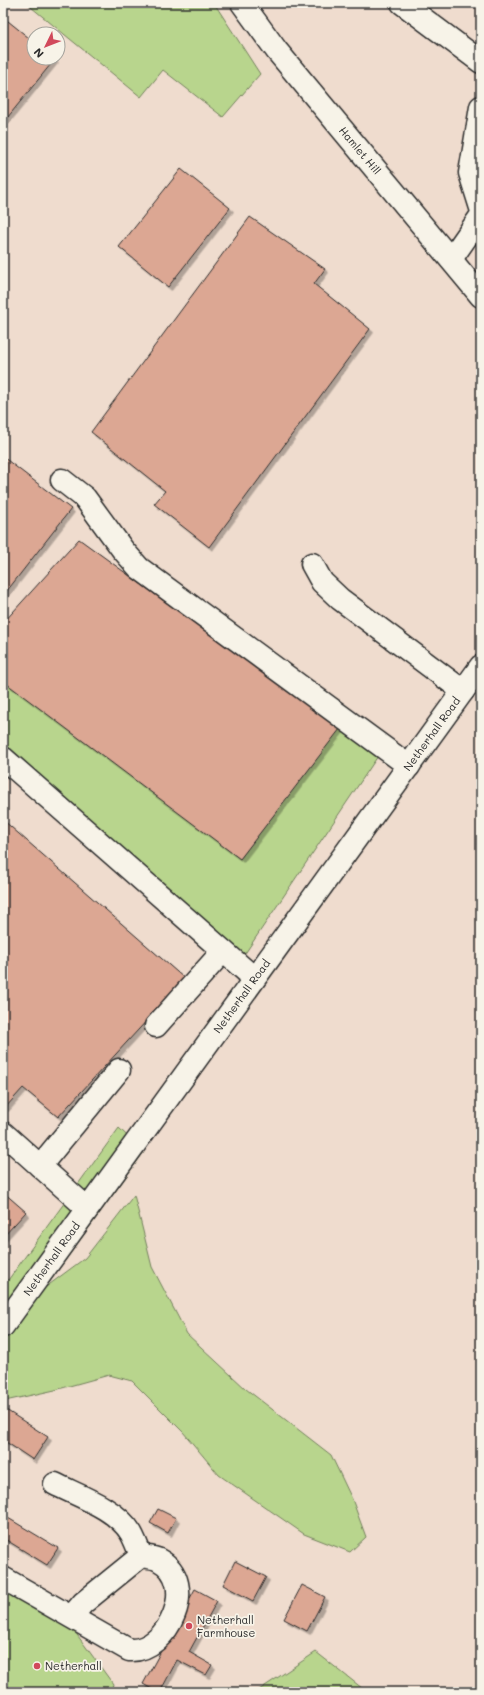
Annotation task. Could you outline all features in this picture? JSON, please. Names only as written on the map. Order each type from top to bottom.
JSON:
[{"type":"street","name":"Hamlet Hill","points":[[242,3],[277,51],[481,296]]},
{"type":"street","points":[[402,3],[481,62]]},
{"type":"street","points":[[481,107],[470,173],[481,208]]},
{"type":"street","points":[[451,259],[481,216]]},
{"type":"street","points":[[62,480],[85,498],[139,568],[409,766]]},
{"type":"street","points":[[312,564],[322,582],[340,599],[463,691]]},
{"type":"street","name":"Netherhall Road","points":[[3,1326],[481,666]]},
{"type":"street","points":[[3,758],[254,978]]},
{"type":"street","points":[[156,1026],[223,951]]},
{"type":"street","points":[[40,1166],[119,1070]]},
{"type":"street","points":[[3,1133],[87,1208]]},
{"type":"street","points":[[55,1484],[102,1507],[121,1522],[131,1532],[141,1556]]},
{"type":"street","points":[[3,1578],[72,1616],[89,1628],[128,1650],[144,1648],[162,1634],[176,1610],[179,1596],[178,1582],[171,1571],[159,1560],[141,1556]]},
{"type":"street","points":[[72,1616],[83,1603],[141,1556]]},
{"type":"green space","points":[[26,3],[214,3],[260,74],[223,117],[163,70],[141,97],[66,36],[66,26],[54,26]]},
{"type":"green space","points":[[3,673],[240,859],[349,715],[380,753],[242,958],[3,760]]},
{"type":"green space","points":[[119,1128],[144,1152],[46,1287],[85,1258],[134,1195],[152,1267],[187,1334],[246,1389],[331,1455],[352,1499],[366,1537],[350,1552],[304,1534],[219,1475],[183,1432],[132,1381],[109,1375],[55,1390],[5,1401],[3,1399],[3,1287]]},
{"type":"green space","points":[[3,1580],[67,1621],[113,1684],[111,1692],[3,1692]]},
{"type":"green space","points":[[316,1652],[367,1692],[256,1692]]},
{"type":"building","points":[[3,17],[26,36],[26,66],[49,66],[3,123]]},
{"type":"building","points":[[181,169],[230,208],[168,287],[119,247]]},
{"type":"building","points":[[250,217],[325,269],[314,284],[370,329],[209,547],[154,504],[165,491],[91,432]]},
{"type":"building","points":[[3,457],[71,509],[3,596]]},
{"type":"building","points":[[79,539],[340,729],[240,859],[3,681],[3,623]]},
{"type":"building","points":[[3,820],[185,979],[58,1117],[23,1088],[5,1108],[3,1107]]},
{"type":"building","points":[[3,1192],[26,1212],[3,1237]]},
{"type":"building","points":[[3,1408],[48,1437],[33,1460],[3,1440]]},
{"type":"building","points":[[158,1509],[176,1518],[168,1533],[150,1523]]},
{"type":"building","points":[[3,1515],[58,1548],[47,1565],[3,1538]]},
{"type":"building","points":[[235,1561],[266,1577],[253,1601],[223,1585]]},
{"type":"building","points":[[302,1585],[325,1597],[307,1631],[284,1619]]},
{"type":"building","name":"Netherhall Farmhouse","points":[[195,1589],[217,1601],[189,1652],[212,1665],[206,1675],[177,1660],[160,1692],[157,1692],[143,1684]]},
{"type":"place","name":"Netherhall Farmhouse","points":[[189,1626]]},
{"type":"place","name":"Netherhall","points":[[37,1666]]}]
